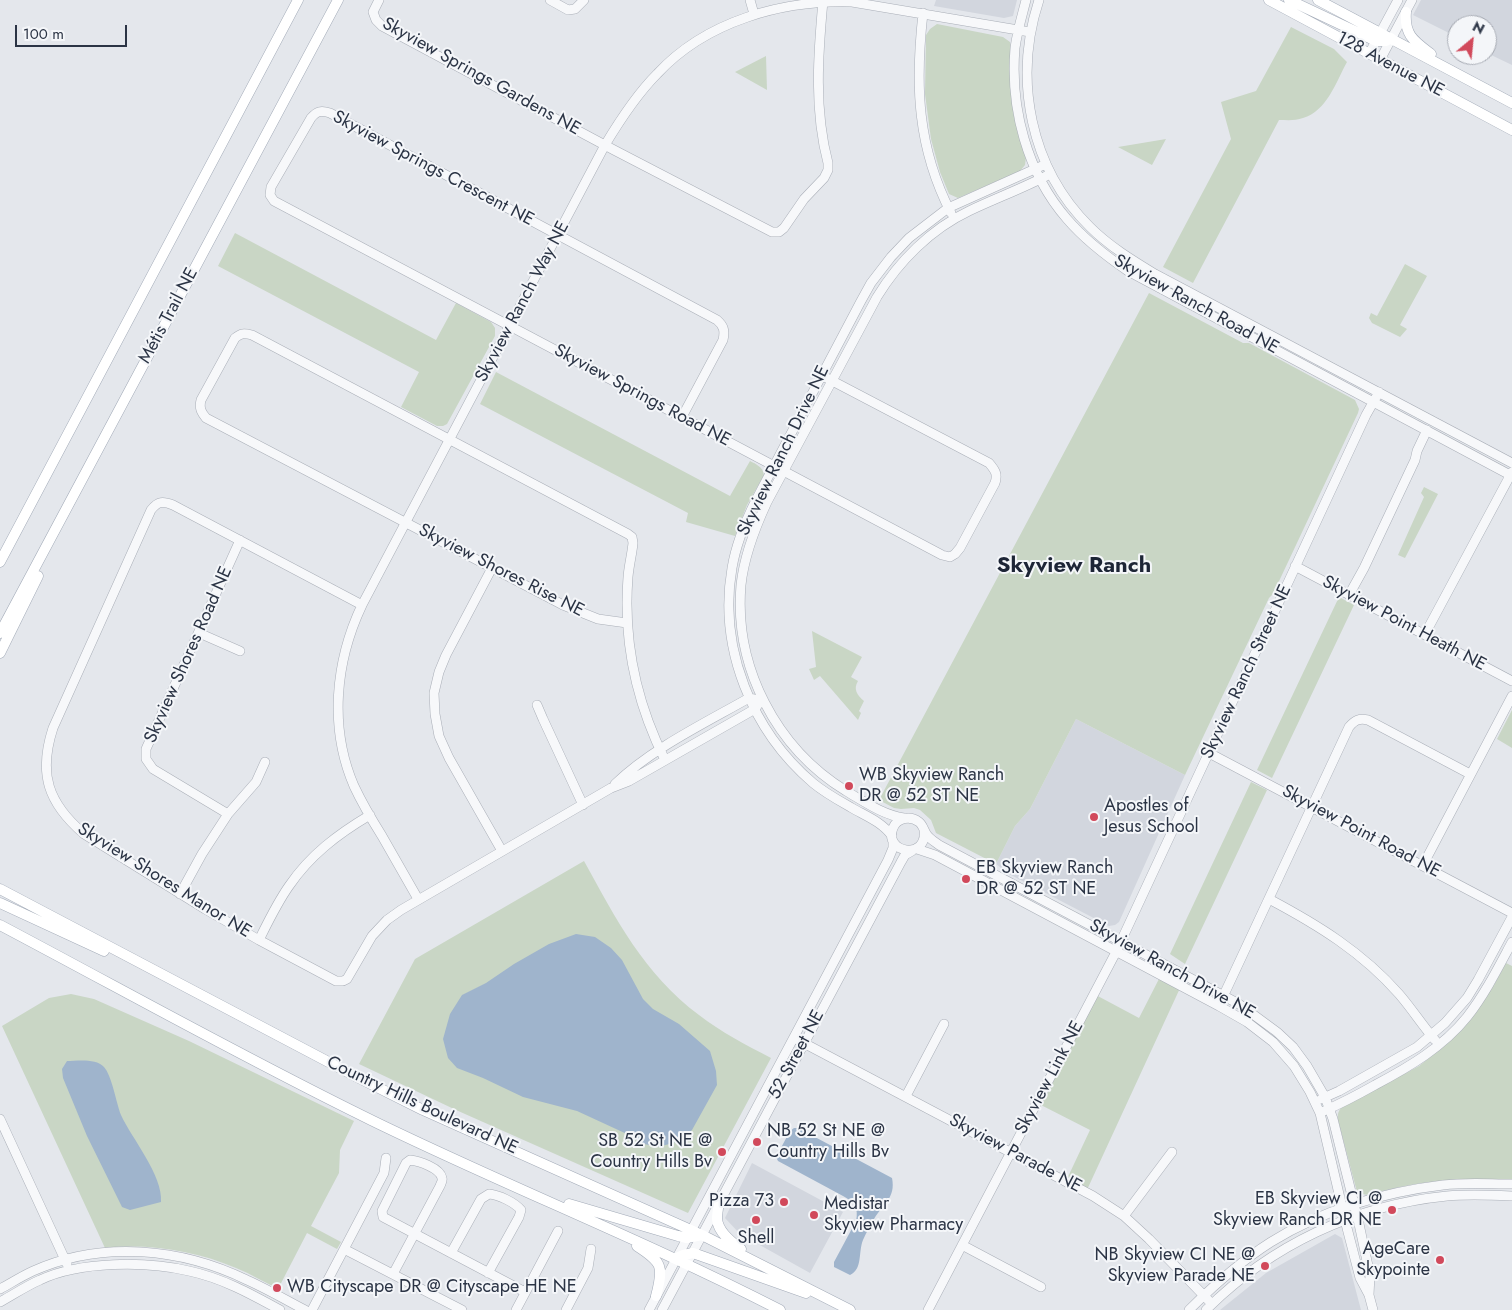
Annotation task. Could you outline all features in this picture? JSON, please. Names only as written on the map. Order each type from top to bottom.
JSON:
[{"type":"main road","name":"Métis Trail NE","points":[[0,561],[298,0]]},
{"type":"main road","name":"Métis Trail NE","points":[[0,633],[338,0]]},
{"type":"main road","name":"128 Avenue NE","points":[[1269,0],[1512,130]]},
{"type":"main road","points":[[1289,0],[1378,37]]},
{"type":"main road","name":"128 Avenue NE","points":[[1318,0],[1378,37],[1392,38],[1512,103]]},
{"type":"main road","points":[[1406,12],[1406,27],[1416,43],[1460,75]]},
{"type":"main road","points":[[0,653],[115,417]]},
{"type":"main road","name":"Country Hills Boulevard NE","points":[[0,889],[357,1078],[762,1264],[846,1308]]},
{"type":"main road","points":[[0,903],[87,944],[165,976]]},
{"type":"main road","name":"Country Hills Boulevard NE","points":[[0,925],[304,1086],[437,1151],[676,1258],[780,1310]]},
{"type":"main road","points":[[532,1194],[694,1234]]},
{"type":"main road","points":[[719,1202],[717,1220],[722,1232],[733,1244],[762,1264]]},
{"type":"main road","points":[[606,1227],[646,1252],[660,1265],[660,1279],[656,1296]]},
{"type":"main road","points":[[676,1258],[693,1253],[846,1308]]},
{"type":"street","name":"Skyview Springs Gardens NE","points":[[379,0],[373,12],[376,20],[382,26],[606,145]]},
{"type":"street","points":[[550,0],[568,10],[575,9],[584,0]]},
{"type":"street","points":[[750,0],[754,14]]},
{"type":"street","name":"Skyview Ranch Road NE","points":[[1026,0],[1018,30],[1014,74],[1022,132],[1040,179],[1066,218],[1094,246],[1128,271],[1512,474]]},
{"type":"street","name":"Skyview Ranch Road NE","points":[[1039,0],[1030,32],[1026,75],[1034,131],[1050,174],[1074,210],[1090,227],[1107,243],[1133,261],[1512,463]]},
{"type":"street","points":[[1369,54],[1398,0]]},
{"type":"street","points":[[1380,60],[1412,0]]},
{"type":"street","points":[[606,145],[762,228],[772,232],[779,232],[784,228],[804,199],[824,178],[828,170],[819,114],[818,79],[823,1]]},
{"type":"street","name":"Skyview Ranch Way NE","points":[[418,899],[354,786],[348,769],[342,747],[339,724],[339,675],[350,634],[362,605],[606,145],[628,109],[658,72],[685,50],[729,24],[754,14],[786,5],[823,1],[852,2],[1030,32]]},
{"type":"street","points":[[922,13],[918,57],[921,120],[936,179],[954,219]]},
{"type":"street","name":"Skyview Springs Crescent NE","points":[[510,326],[274,201],[270,195],[270,187],[311,118],[316,112],[322,110],[558,236]]},
{"type":"street","name":"Skyview Ranch Drive NE","points":[[892,838],[882,825],[828,794],[799,770],[774,740],[754,709],[740,676],[734,654],[730,620],[730,587],[734,560],[747,518],[773,466],[856,309],[881,269],[909,238],[948,208],[1046,164]]},
{"type":"street","name":"Skyview Ranch Drive NE","points":[[904,818],[884,813],[836,785],[822,774],[796,749],[781,730],[762,699],[753,677],[744,642],[741,585],[748,548],[757,522],[783,471],[886,283],[916,249],[954,219],[1050,174]]},
{"type":"street","points":[[558,236],[717,320],[723,326],[725,333],[723,340],[682,417]]},
{"type":"street","name":"Skyview Springs Road NE","points":[[510,326],[942,555],[950,557],[955,554],[995,483],[997,476],[995,469],[989,463],[832,380]]},
{"type":"street","name":"Skyview Shores Rise NE","points":[[450,440],[245,333],[239,334],[234,338],[201,400],[200,409],[206,418],[547,598],[598,619],[627,623]]},
{"type":"street","points":[[821,375],[832,380]]},
{"type":"street","name":"Skyview Ranch Street NE","points":[[1116,952],[1210,753],[1295,566],[1366,415],[1379,392]]},
{"type":"street","points":[[1349,594],[1364,568],[1427,430]]},
{"type":"street","points":[[450,440],[632,537],[633,543],[628,576],[627,623],[630,653],[644,712],[665,760]]},
{"type":"street","points":[[1425,634],[1512,474]]},
{"type":"street","name":"Skyview Shores Manor NE","points":[[362,605],[173,505],[166,502],[155,504],[53,728],[48,744],[46,761],[53,798],[61,812],[84,834],[180,894],[259,940],[336,981],[347,979],[351,975],[372,936],[401,910],[611,788],[629,781],[754,709],[762,699]]},
{"type":"street","name":"Skyview Shores Road NE","points":[[228,814],[153,769],[146,759],[146,749],[240,540]]},
{"type":"street","name":"Skyview Point Heath NE","points":[[1295,566],[1512,681]]},
{"type":"street","points":[[492,568],[439,672],[434,693],[434,714],[439,736],[449,758],[502,851]]},
{"type":"street","points":[[199,633],[240,651]]},
{"type":"street","points":[[1423,865],[1512,696]]},
{"type":"street","points":[[749,698],[762,699]]},
{"type":"street","name":"Skyview Shores Manor NE","points":[[611,788],[625,775],[660,750],[749,698]]},
{"type":"street","points":[[537,704],[583,805]]},
{"type":"street","points":[[1219,1006],[1349,727],[1354,722],[1361,719],[1368,720],[1470,774]]},
{"type":"street","name":"Skyview Point Road NE","points":[[1210,753],[1512,913]]},
{"type":"street","points":[[180,894],[202,854],[228,814],[256,782],[265,762]]},
{"type":"street","points":[[259,940],[281,898],[303,867],[328,842],[370,815]]},
{"type":"street","points":[[904,818],[914,819],[922,825],[924,830],[924,840],[914,850],[902,850],[896,846],[892,838],[892,831],[896,823],[904,818]]},
{"type":"street","name":"Skyview Ranch Drive NE","points":[[924,830],[939,845],[1224,996],[1259,1018],[1293,1047],[1308,1066],[1330,1108],[1370,1275],[1369,1295]]},
{"type":"street","name":"52 Street NE","points":[[662,1310],[693,1253],[694,1234],[794,1037],[890,855],[892,838]]},
{"type":"street","name":"Skyview Ranch Drive NE","points":[[914,850],[935,855],[1219,1006],[1247,1022],[1273,1042],[1294,1066],[1320,1113],[1360,1278],[1369,1295],[1373,1310]]},
{"type":"street","name":"52 Street NE","points":[[694,1234],[719,1202],[901,862],[905,855],[914,850]]},
{"type":"street","points":[[1269,899],[1325,930],[1349,947],[1400,995],[1439,1044]]},
{"type":"street","points":[[1314,1102],[1339,1091],[1417,1046],[1445,1023],[1467,998],[1512,917]]},
{"type":"street","points":[[1320,1113],[1403,1070],[1425,1056],[1454,1031],[1466,1018],[1489,985],[1512,942]]},
{"type":"street","name":"Skyview Link NE","points":[[928,1310],[1116,952]]},
{"type":"street","points":[[906,1096],[944,1024]]},
{"type":"street","name":"Skyview Parade NE","points":[[794,1037],[1093,1196],[1124,1216],[1204,1295],[1209,1307]]},
{"type":"street","points":[[0,1119],[70,1270]]},
{"type":"street","points":[[1124,1216],[1172,1152]]},
{"type":"street","points":[[312,1310],[384,1173],[386,1158]]},
{"type":"street","points":[[393,1274],[415,1234],[442,1181],[442,1176],[436,1170],[410,1160],[406,1163],[382,1211],[383,1217],[415,1234],[451,1253],[488,1273],[525,1292]]},
{"type":"street","points":[[1188,1310],[1224,1278],[1271,1242],[1342,1208],[1396,1193],[1444,1185],[1512,1184]]},
{"type":"street","points":[[451,1253],[481,1199],[489,1194],[494,1194],[517,1206],[520,1210],[519,1217],[488,1273]]},
{"type":"street","points":[[1209,1307],[1233,1285],[1277,1253],[1306,1237],[1345,1220],[1399,1204],[1446,1196],[1512,1196]]},
{"type":"street","points":[[516,1310],[558,1231]]},
{"type":"street","points":[[649,1310],[676,1258],[694,1234]]},
{"type":"street","points":[[962,1245],[1041,1287]]},
{"type":"street","points":[[344,1249],[456,1309]]},
{"type":"street","points":[[566,1310],[588,1268],[592,1249]]},
{"type":"street","points":[[0,1290],[33,1271],[65,1260],[92,1254],[141,1251],[165,1253],[216,1267],[247,1279],[305,1310]]},
{"type":"street","points":[[0,1302],[41,1279],[70,1270],[117,1264],[189,1271],[243,1290],[280,1310]]},
{"type":"shaded area","points":[[936,0],[1017,0],[1013,16],[1004,18],[934,6]]},
{"type":"shaded area","points":[[1421,0],[1512,0],[1512,65],[1497,58],[1497,15],[1447,15],[1447,32],[1413,15]]},
{"type":"shaded area","name":"Apostles of Jesus School","points":[[1076,719],[1185,775],[1119,922],[1115,925],[1109,926],[1009,874],[996,864],[1015,826],[1030,809]]},
{"type":"shaded area","points":[[752,1163],[843,1212],[810,1273],[740,1234],[725,1218]]},
{"type":"shaded area","points":[[1335,1234],[1342,1238],[1361,1310],[1220,1310],[1266,1273]]},
{"type":"green space","points":[[937,24],[1003,37],[1010,42],[1010,74],[1014,116],[1026,157],[1025,165],[1020,171],[958,198],[949,194],[940,172],[931,139],[925,94],[926,35]]},
{"type":"green space","points":[[1291,27],[1334,49],[1347,62],[1330,95],[1318,109],[1300,119],[1279,120],[1193,283],[1163,267],[1231,139],[1221,102],[1256,91]]},
{"type":"green space","points":[[766,56],[767,90],[735,72]]},
{"type":"green space","points":[[1166,139],[1152,165],[1118,147]]},
{"type":"green space","points":[[235,233],[436,340],[456,303],[491,322],[495,328],[495,336],[447,424],[437,426],[401,407],[419,372],[218,266]]},
{"type":"green space","points":[[1405,264],[1427,276],[1400,325],[1407,329],[1400,337],[1372,323],[1369,318],[1371,313],[1377,316]]},
{"type":"green space","points":[[1149,293],[1243,343],[1249,343],[1355,400],[1359,409],[1358,413],[1185,775],[1076,719],[1030,809],[1015,826],[996,864],[936,833],[931,820],[920,810],[914,808],[894,808],[879,800]]},
{"type":"green space","points":[[496,372],[730,496],[750,461],[757,465],[761,468],[764,475],[747,505],[735,536],[686,522],[688,513],[480,404]]},
{"type":"green space","points":[[1424,487],[1438,494],[1405,558],[1398,555],[1424,497],[1421,493]]},
{"type":"green space","points":[[1339,597],[1354,605],[1272,778],[1257,770]]},
{"type":"green space","points":[[812,631],[862,657],[851,677],[858,681],[856,692],[864,701],[859,711],[861,713],[858,720],[820,676],[814,680],[809,669],[816,667]]},
{"type":"green space","points":[[1512,710],[1512,748],[1497,739]]},
{"type":"green space","points":[[1251,782],[1267,790],[1185,964],[1170,954]]},
{"type":"green space","points":[[584,861],[620,924],[647,964],[662,982],[707,1021],[771,1058],[688,1213],[456,1110],[359,1064],[415,959]]},
{"type":"green space","points":[[1506,963],[1512,966],[1512,1180],[1475,1179],[1439,1181],[1403,1186],[1368,1195],[1357,1192],[1338,1121],[1340,1109],[1419,1066],[1438,1051],[1480,1006]]},
{"type":"green space","points":[[1161,975],[1181,986],[1086,1192],[1066,1181],[1090,1130],[1037,1103],[1094,994],[1139,1018]]},
{"type":"green space","points":[[71,994],[94,999],[189,1041],[354,1121],[340,1150],[339,1173],[311,1226],[341,1242],[337,1249],[307,1233],[278,1289],[236,1268],[189,1253],[155,1248],[105,1248],[2,1026],[49,998]]},
{"type":"water","points":[[576,934],[595,937],[611,948],[622,960],[643,999],[653,1009],[679,1024],[710,1051],[716,1071],[717,1085],[692,1130],[679,1141],[659,1147],[644,1144],[577,1111],[523,1097],[457,1068],[448,1058],[443,1039],[450,1014],[462,995],[486,983],[549,944]]},
{"type":"water","points":[[67,1061],[96,1062],[101,1064],[107,1071],[121,1115],[146,1157],[157,1180],[161,1202],[130,1210],[122,1207],[87,1136],[63,1078],[62,1069]]},
{"type":"water","points":[[798,1128],[892,1178],[893,1185],[890,1196],[867,1232],[863,1240],[859,1264],[857,1269],[850,1275],[834,1267],[834,1262],[856,1221],[856,1209],[847,1198],[778,1161],[776,1157],[790,1131]]},
{"type":"place","name":"WB Skyview Ranch DR @ 52 ST NE","points":[[849,786]]},
{"type":"place","name":"Apostles of Jesus School","points":[[1094,817]]},
{"type":"place","name":"EB Skyview Ranch DR @ 52 ST NE","points":[[966,879]]},
{"type":"place","name":"NB 52 St NE @ Country Hills Bv","points":[[757,1142]]},
{"type":"place","name":"SB 52 St NE @ Country Hills Bv","points":[[722,1152]]},
{"type":"place","name":"Pizza 73","points":[[784,1202]]},
{"type":"place","name":"EB Skyview CI @ Skyview Ranch DR NE","points":[[1392,1210]]},
{"type":"place","name":"Medistar Skyview Pharmacy","points":[[814,1215]]},
{"type":"place","name":"Shell","points":[[756,1220]]},
{"type":"place","name":"AgeCare Skypointe","points":[[1440,1260]]},
{"type":"place","name":"NB Skyview CI NE @ Skyview Parade NE","points":[[1265,1266]]},
{"type":"place","name":"WB Cityscape DR @ Cityscape HE NE","points":[[277,1288]]},
{"type":"district","name":"Skyview Ranch","points":[[1074,567]]}]
